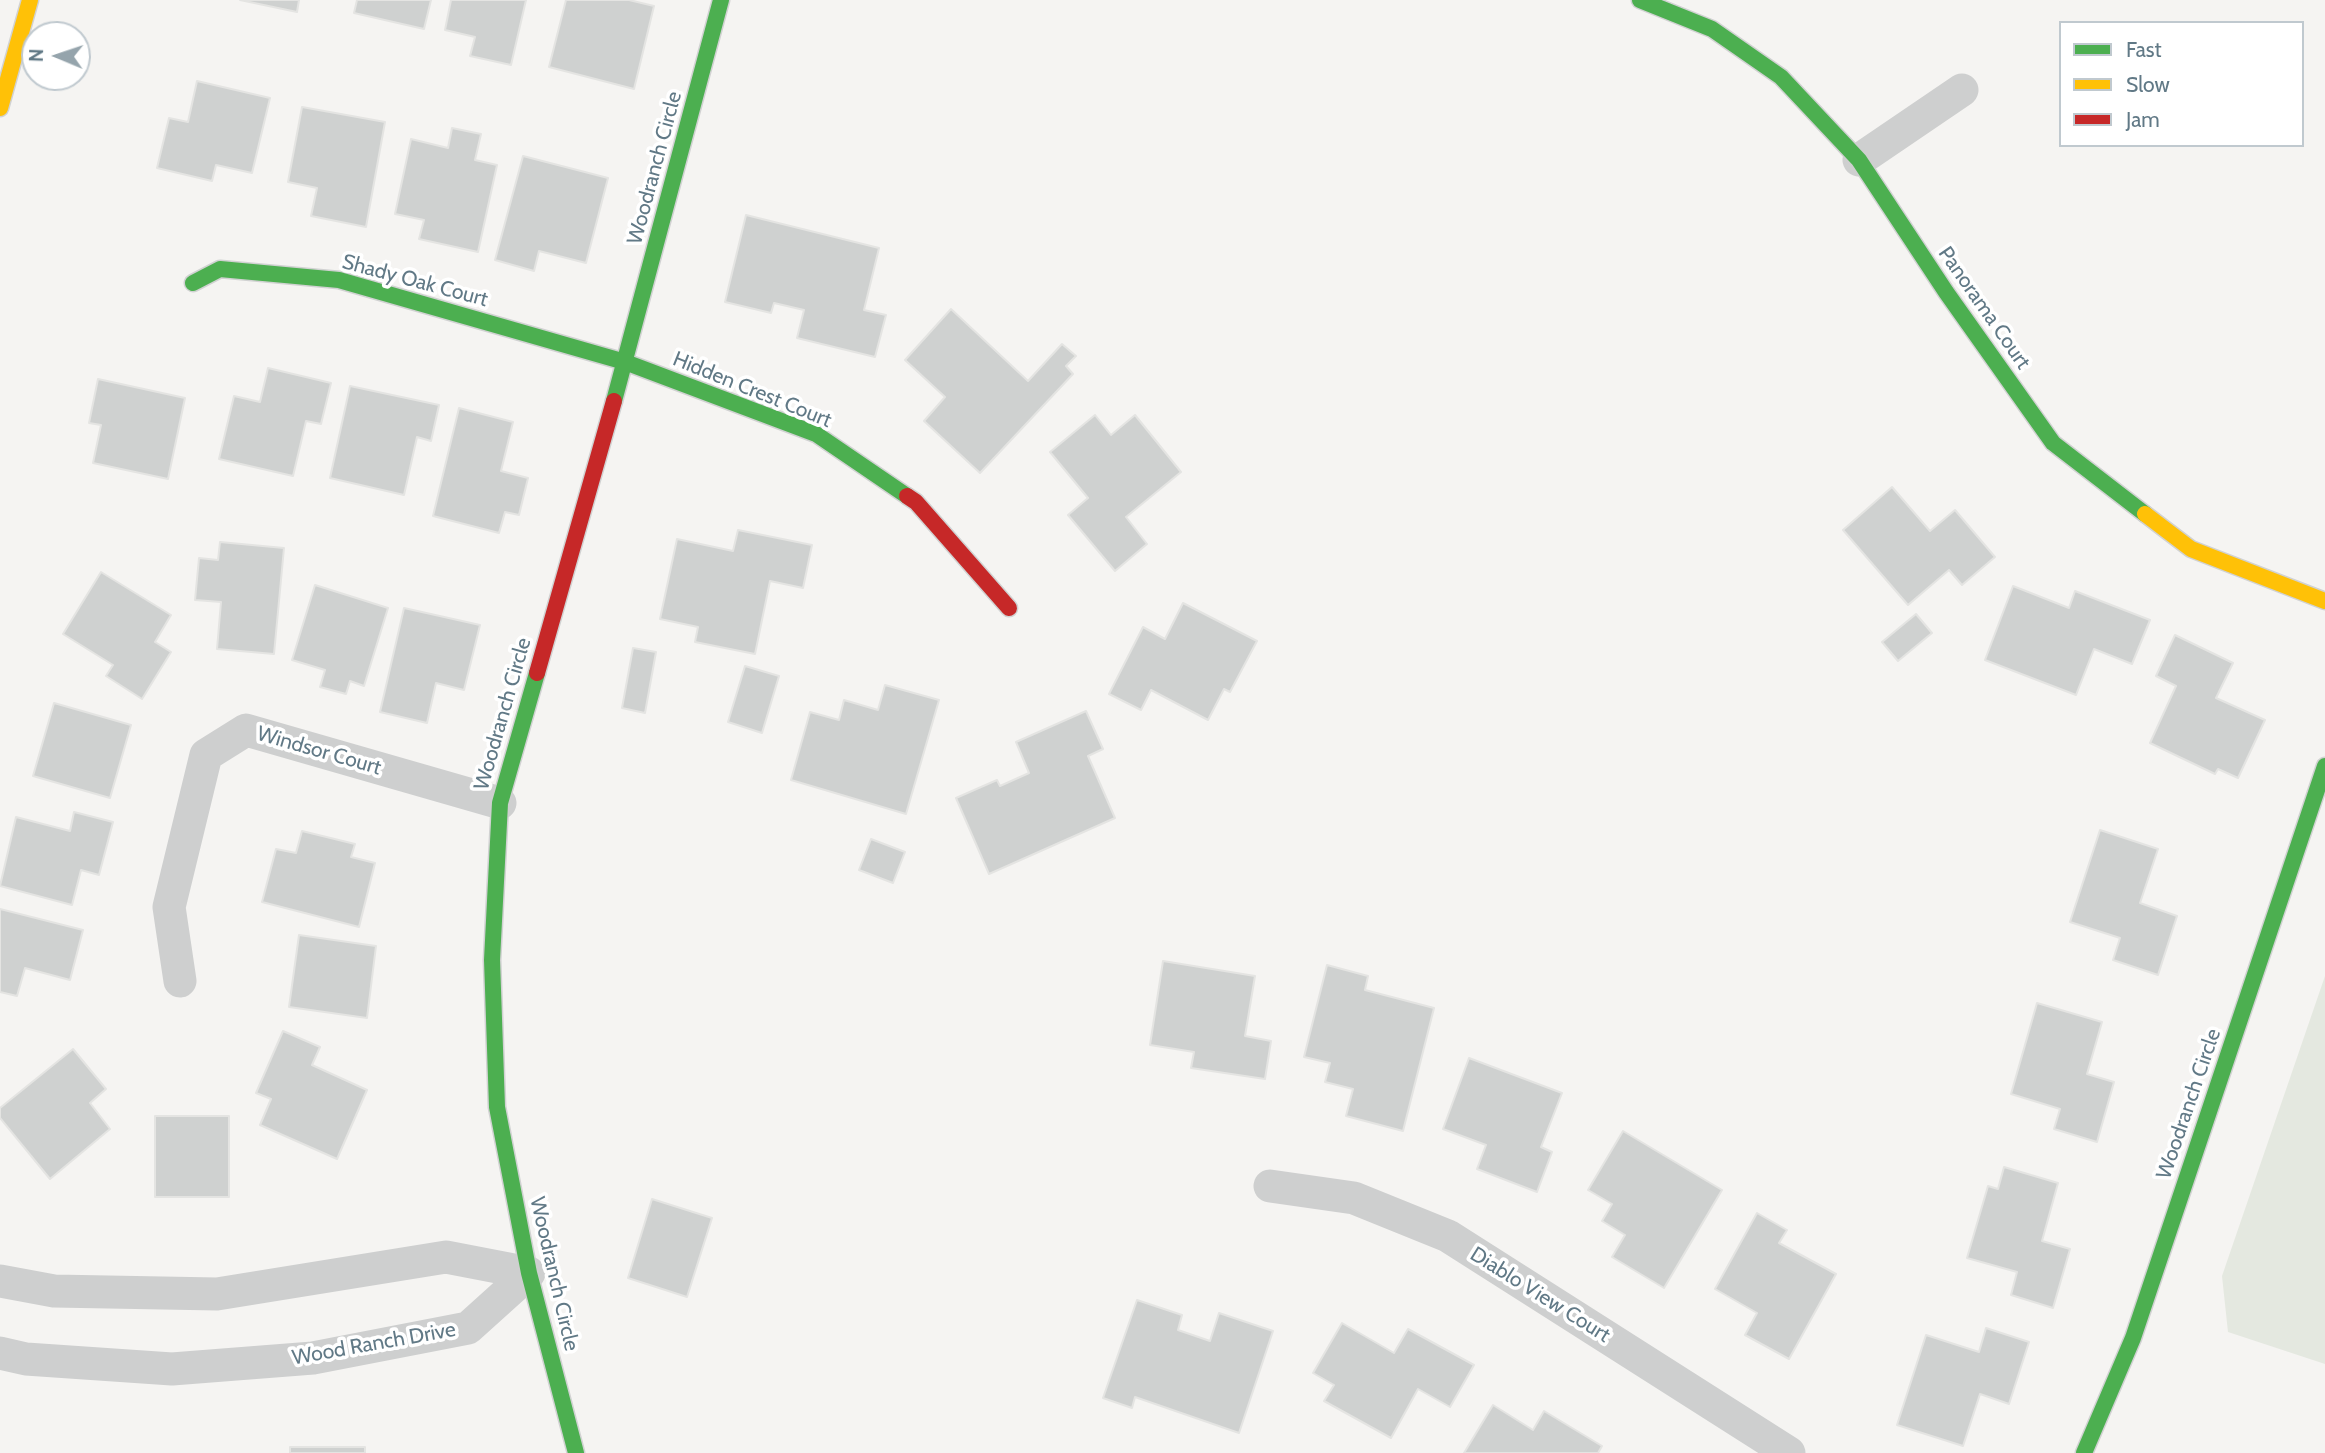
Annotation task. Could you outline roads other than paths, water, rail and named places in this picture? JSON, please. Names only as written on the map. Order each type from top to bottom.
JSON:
[{"type":"street","points":[[0,108],[30,0]]},
{"type":"street","name":"Woodranch Circle","points":[[576,1453],[529,1273],[497,1107],[492,960],[500,803],[625,362],[722,0]]},
{"type":"street","name":"Panorama Court","points":[[1640,0],[1712,29],[1781,77],[1859,160],[1946,292],[2053,443],[2191,549],[2325,601]]},
{"type":"street","points":[[1859,160],[1962,90]]},
{"type":"street","name":"Shady Oak Court","points":[[193,283],[220,269],[340,280],[625,362]]},
{"type":"street","name":"Hidden Crest Court","points":[[625,362],[816,434],[916,502],[1009,608]]},
{"type":"street","name":"Windsor Court","points":[[180,981],[169,907],[206,755],[246,730],[500,803]]},
{"type":"street","name":"Woodranch Circle","points":[[2084,1453],[2133,1338],[2325,766]]},
{"type":"street","name":"Diablo View Court","points":[[1270,1186],[1354,1198],[1448,1236],[1789,1453]]},
{"type":"street","points":[[0,1281],[54,1291],[217,1294],[446,1258],[529,1273]]},
{"type":"street","name":"Wood Ranch Drive","points":[[0,1353],[26,1359],[172,1369],[313,1358],[468,1328],[529,1273]]}]
